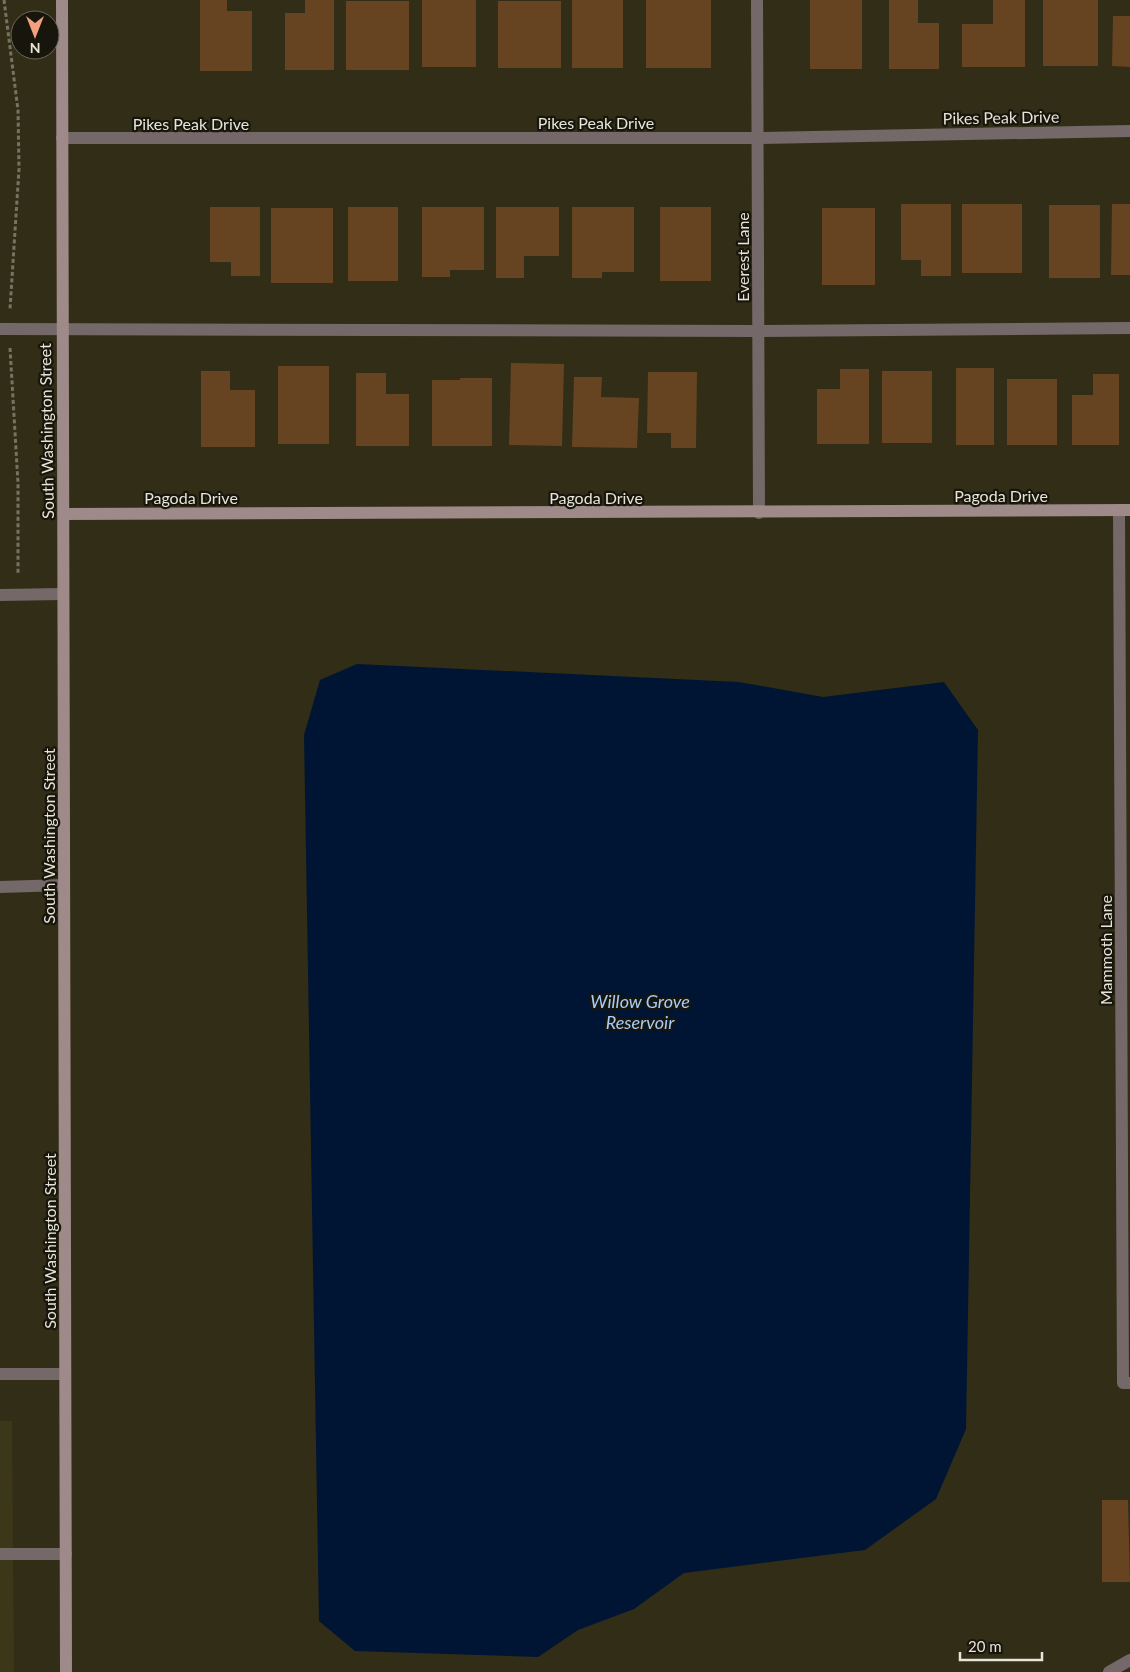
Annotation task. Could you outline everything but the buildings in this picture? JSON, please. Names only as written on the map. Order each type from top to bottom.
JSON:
[{"type":"main road","name":"South Washington Street","points":[[62,0],[61,330],[66,1672]]},
{"type":"main road","name":"Pagoda Drive","points":[[63,514],[759,513],[1125,510]]},
{"type":"street","name":"Everest Lane","points":[[757,0],[759,513]]},
{"type":"street","name":"Pikes Peak Drive","points":[[62,138],[758,138],[1130,131]]},
{"type":"street","points":[[5,330],[758,331],[1130,328]]},
{"type":"street","name":"Mammoth Lane","points":[[1125,510],[1123,1383],[1130,1383]]},
{"type":"street","points":[[0,595],[63,594]]},
{"type":"street","points":[[0,887],[64,885]]},
{"type":"street","points":[[0,1374],[65,1374]]},
{"type":"street","points":[[0,1554],[66,1554]]},
{"type":"street","points":[[1109,1672],[1130,1660]]},
{"type":"path","points":[[4,0],[18,110],[19,169],[5,330],[18,484],[18,575]]},
{"type":"shaded area","points":[[0,1421],[12,1421],[14,1672],[0,1672]]},
{"type":"water","name":"Willow Grove Reservoir","points":[[357,664],[739,682],[823,697],[944,682],[978,730],[966,1429],[936,1499],[865,1550],[684,1573],[634,1609],[578,1630],[538,1657],[355,1651],[319,1621],[304,735],[320,680]]}]
